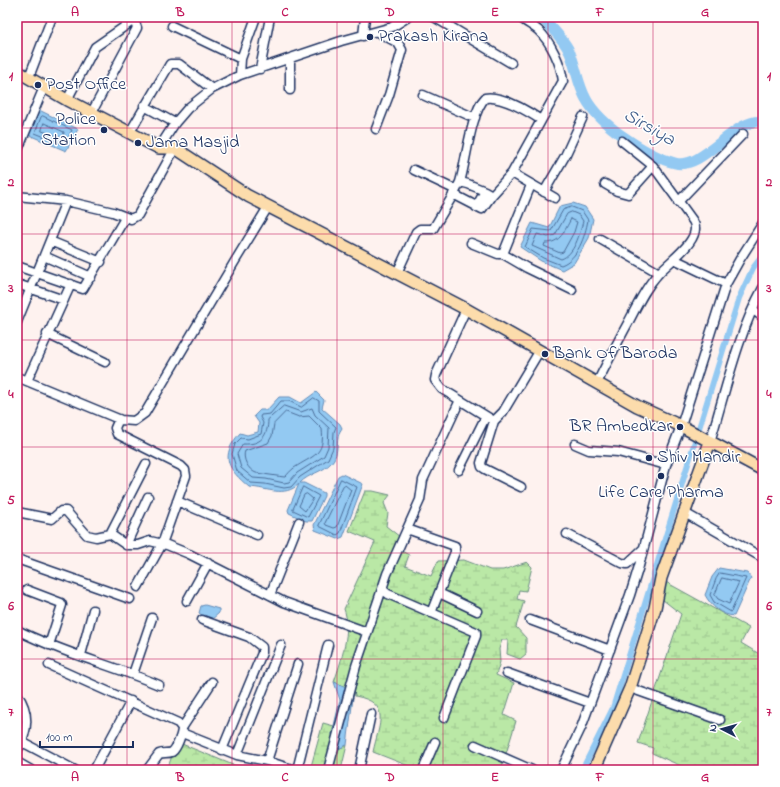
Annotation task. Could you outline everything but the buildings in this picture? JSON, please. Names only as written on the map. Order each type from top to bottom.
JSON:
[{"type":"main road","points":[[17,71],[67,100],[159,148],[175,148],[248,196],[268,207],[466,309],[637,406],[707,440],[763,470]]},
{"type":"main road","points":[[594,770],[630,688],[650,622],[661,578],[707,440]]},
{"type":"street","points":[[29,77],[52,17]]},
{"type":"street","points":[[240,75],[241,59],[256,17]]},
{"type":"street","points":[[260,69],[270,17]]},
{"type":"street","points":[[363,36],[365,17]]},
{"type":"street","points":[[389,17],[405,19]]},
{"type":"street","points":[[434,17],[511,63]]},
{"type":"street","points":[[414,170],[454,192],[476,207],[482,209],[488,193],[512,173],[562,81],[562,68],[538,30],[520,17]]},
{"type":"street","points":[[67,100],[95,47],[135,18],[137,28],[92,112]]},
{"type":"street","points":[[159,148],[175,123],[194,103],[212,89],[240,75],[341,41],[392,27],[405,19]]},
{"type":"street","points":[[172,26],[241,59]]},
{"type":"street","points":[[376,129],[389,95],[402,50],[398,43],[377,32]]},
{"type":"street","points":[[290,59],[290,90]]},
{"type":"street","points":[[130,132],[144,106],[172,63],[179,64],[212,89]]},
{"type":"street","points":[[17,152],[44,87]]},
{"type":"street","points":[[423,95],[475,118]]},
{"type":"street","points":[[397,273],[416,232],[420,229],[433,230],[460,182],[475,118],[481,102],[489,98],[522,108],[541,120]]},
{"type":"street","points":[[144,106],[175,123]]},
{"type":"street","points":[[544,192],[565,156],[583,118]]},
{"type":"street","points":[[678,202],[743,134]]},
{"type":"street","points":[[597,383],[644,292],[659,273],[674,260],[693,237],[696,228],[652,166],[622,141]]},
{"type":"street","points":[[17,196],[66,201],[113,212],[131,219],[138,215],[175,148]]},
{"type":"street","points":[[605,184],[617,191],[628,194],[652,166]]},
{"type":"street","points":[[512,173],[555,198]]},
{"type":"street","points":[[460,182],[488,193]]},
{"type":"street","points":[[503,254],[531,185]]},
{"type":"street","points":[[17,322],[66,201]]},
{"type":"street","points":[[17,377],[119,420],[134,421],[145,413],[234,261],[268,207]]},
{"type":"street","points":[[17,266],[38,272],[83,289],[92,277],[126,218]]},
{"type":"street","points":[[561,770],[571,752],[590,704],[630,595],[666,465],[685,429],[726,284],[763,223]]},
{"type":"street","points":[[600,239],[659,273]]},
{"type":"street","points":[[50,241],[101,262]]},
{"type":"street","points":[[471,243],[498,254],[503,254],[527,268],[572,290]]},
{"type":"street","points":[[44,256],[92,277]]},
{"type":"street","points":[[674,260],[726,284]]},
{"type":"street","points":[[17,284],[64,300]]},
{"type":"street","points":[[27,381],[71,284]]},
{"type":"street","points":[[707,440],[753,310],[762,291]]},
{"type":"street","points":[[466,309],[435,380],[442,388],[494,421]]},
{"type":"street","points":[[753,310],[763,317]]},
{"type":"street","points":[[48,334],[105,362]]},
{"type":"street","points":[[521,487],[482,467],[481,463],[494,421],[503,412],[540,350]]},
{"type":"street","points":[[328,770],[356,666],[382,589],[420,500],[423,480],[460,400]]},
{"type":"street","points":[[459,470],[486,416]]},
{"type":"street","points":[[119,420],[115,428],[117,434],[173,462],[185,470],[186,476],[162,544],[138,587]]},
{"type":"street","points":[[575,444],[589,450],[618,452],[666,465]]},
{"type":"street","points":[[110,534],[146,464]]},
{"type":"street","points":[[126,545],[148,497]]},
{"type":"street","points":[[177,501],[257,536]]},
{"type":"street","points":[[17,512],[52,519],[61,511],[66,511],[87,535],[96,537],[110,534],[126,545],[138,545],[150,541],[162,544],[208,563],[270,595],[367,632]]},
{"type":"street","points":[[684,512],[763,558]]},
{"type":"street","points":[[270,595],[299,522]]},
{"type":"street","points":[[407,529],[455,546],[431,613]]},
{"type":"street","points":[[567,534],[622,563],[627,564],[644,548]]},
{"type":"street","points":[[17,559],[130,599]]},
{"type":"street","points":[[187,601],[208,563]]},
{"type":"street","points":[[382,589],[388,594],[474,631],[477,634],[444,718]]},
{"type":"street","points":[[27,590],[61,603],[62,605],[49,645]]},
{"type":"street","points":[[439,593],[477,611]]},
{"type":"street","points":[[81,655],[93,610]]},
{"type":"street","points":[[133,674],[152,618]]},
{"type":"street","points":[[202,620],[249,637],[262,647],[262,653],[222,750]]},
{"type":"street","points":[[530,620],[610,650]]},
{"type":"street","points":[[17,630],[49,645],[81,655],[159,685]]},
{"type":"street","points":[[237,755],[281,645]]},
{"type":"street","points":[[49,665],[131,701],[178,724],[182,730],[222,750],[296,770],[328,645]]},
{"type":"street","points":[[266,761],[298,664]]},
{"type":"street","points":[[507,673],[590,704]]},
{"type":"street","points":[[147,770],[159,754],[169,753],[174,750],[182,730],[212,682]]},
{"type":"street","points":[[630,688],[720,720]]},
{"type":"street","points":[[17,694],[26,711],[27,724],[21,729],[22,742],[17,751]]},
{"type":"street","points":[[94,770],[131,701]]},
{"type":"street","points":[[359,770],[371,714]]},
{"type":"street","points":[[22,742],[75,770]]},
{"type":"street","points":[[423,770],[434,742]]},
{"type":"street","points":[[474,745],[532,770]]},
{"type":"street","points":[[17,762],[31,770]]},
{"type":"green space","points":[[365,491],[373,491],[390,495],[384,503],[388,513],[386,526],[400,537],[396,548],[409,555],[405,566],[431,576],[438,561],[464,560],[490,570],[503,570],[527,562],[532,567],[526,591],[519,590],[517,599],[524,601],[516,627],[526,638],[526,654],[520,659],[507,654],[508,640],[502,640],[499,649],[500,662],[496,675],[514,683],[504,715],[516,721],[501,770],[419,770],[373,752],[380,724],[379,709],[367,699],[355,696],[354,690],[334,682],[345,646],[347,626],[344,609],[375,542],[349,531]]},
{"type":"green space","points":[[664,581],[749,628],[741,643],[761,655],[763,652],[763,770],[690,770],[652,753],[653,748],[638,743],[681,614],[658,596]]},
{"type":"green space","points":[[323,723],[334,726],[332,734],[338,749],[347,745],[341,770],[310,770]]},
{"type":"green space","points":[[177,742],[233,765],[262,770],[177,770],[168,767]]},
{"type":"water","points":[[39,110],[78,129],[66,151],[29,135]]},
{"type":"water","points":[[573,203],[585,207],[593,219],[589,238],[574,263],[562,270],[541,261],[520,247],[532,223],[549,228],[560,206]]},
{"type":"water","points":[[316,392],[324,400],[322,408],[340,424],[342,428],[338,436],[336,455],[331,463],[324,469],[307,477],[300,483],[304,483],[324,493],[312,521],[306,521],[289,513],[288,510],[299,484],[288,491],[276,491],[249,487],[231,468],[228,456],[233,441],[240,433],[247,435],[258,432],[259,423],[254,416],[260,410],[267,410],[279,397],[290,397],[301,403]]},
{"type":"water","points":[[342,474],[363,484],[343,537],[338,539],[315,530],[314,525],[338,476]]},
{"type":"water","points":[[719,568],[747,573],[751,578],[734,616],[721,612],[710,603],[705,595],[712,577]]},
{"type":"water","points":[[205,605],[219,609],[219,613],[210,621],[199,613],[201,606]]},
{"type":"water","points":[[334,682],[354,690],[347,745],[338,749],[332,734],[340,700]]},
{"type":"waterway","name":"Sirsiya","points":[[542,17],[568,48],[583,94],[593,109],[613,129],[638,147],[651,154],[675,163],[686,163],[697,159],[708,152],[742,127],[753,122],[763,122]]},
{"type":"waterway","points":[[582,770],[613,708],[739,298],[753,268],[763,255]]},
{"type":"place","name":"Prakash Kirana","points":[[370,37]]},
{"type":"place","name":"Post Office","points":[[38,85]]},
{"type":"place","name":"Police Station","points":[[104,130]]},
{"type":"place","name":"Jama Masjid","points":[[138,143]]},
{"type":"place","name":"Bank Of Baroda","points":[[545,354]]},
{"type":"place","name":"BR Ambedkar","points":[[680,427]]},
{"type":"place","name":"Shiv Mandir","points":[[649,458]]},
{"type":"place","name":"Life Care Pharma","points":[[661,476]]}]
